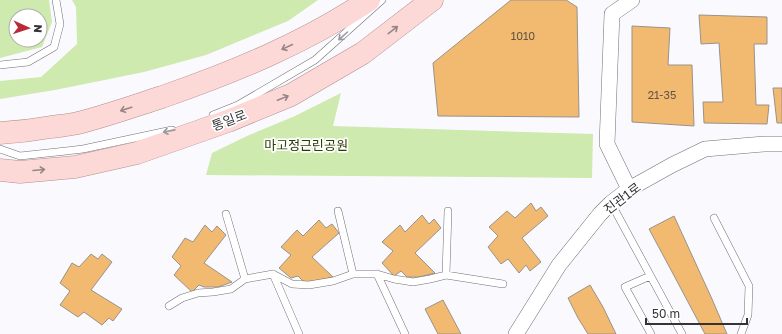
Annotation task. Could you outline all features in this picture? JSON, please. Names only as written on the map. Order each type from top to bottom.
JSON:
[{"type":"main road","points":[[0,133],[77,123],[198,85],[306,38],[345,16],[369,0]]},
{"type":"main road","name":"통일로","points":[[0,170],[20,172],[76,167],[137,153],[228,121],[291,95],[363,53],[432,0]]},
{"type":"street","points":[[629,189],[607,144],[612,14],[632,0]]},
{"type":"street","name":"진관1로","points":[[516,334],[559,266],[600,214],[629,189],[672,164],[705,150],[764,144],[782,144]]},
{"type":"lane","points":[[0,65],[28,62],[54,47],[60,24],[56,0]]},
{"type":"lane","points":[[204,118],[238,105],[315,60],[382,0]]},
{"type":"lane","points":[[0,149],[20,156],[66,151],[83,149],[177,129]]},
{"type":"lane","points":[[611,203],[682,334]]},
{"type":"lane","points":[[338,211],[353,274]]},
{"type":"lane","points":[[446,274],[448,211]]},
{"type":"lane","points":[[226,214],[245,279]]},
{"type":"lane","points":[[714,218],[748,286],[748,315],[741,334]]},
{"type":"lane","points":[[273,274],[299,334]]},
{"type":"lane","points":[[168,306],[182,298],[198,293],[231,289],[245,279],[273,274],[292,284],[309,285],[333,281],[353,274],[377,274],[413,282],[446,274],[503,284]]},
{"type":"lane","points":[[377,274],[405,334]]},
{"type":"lane","points":[[650,276],[625,287],[651,334]]},
{"type":"green space","points":[[0,0],[49,0],[52,22],[48,32],[48,8],[8,8],[8,48],[38,48],[0,58]]},
{"type":"green space","points":[[72,0],[318,0],[288,21],[206,55],[144,72],[55,90],[0,99],[0,81],[41,77],[77,44],[76,7]]},
{"type":"green space","name":"마고정근린공원","points":[[341,93],[333,126],[593,134],[592,178],[206,175],[212,153],[247,136],[295,116]]},
{"type":"building","points":[[511,0],[566,0],[577,7],[579,117],[438,116],[433,63]]},
{"type":"building","points":[[699,15],[767,17],[767,44],[754,44],[756,105],[769,105],[767,124],[704,123],[703,102],[723,102],[719,43],[701,44]]},
{"type":"building","points":[[632,26],[670,28],[668,65],[692,65],[694,126],[632,122]]},
{"type":"building","points":[[773,88],[782,88],[782,123],[777,123]]},
{"type":"building","points":[[531,203],[536,211],[541,207],[548,216],[522,238],[541,262],[530,271],[526,265],[519,273],[508,259],[501,264],[488,247],[498,236],[489,227],[507,211],[515,218]]},
{"type":"building","points":[[422,215],[429,224],[434,219],[441,228],[415,253],[435,273],[419,277],[407,277],[401,271],[394,276],[382,263],[393,251],[382,242],[400,225],[405,232]]},
{"type":"building","points":[[674,216],[727,334],[705,334],[649,229]]},
{"type":"building","points":[[319,220],[326,228],[332,224],[339,233],[312,257],[333,277],[317,281],[304,282],[298,276],[291,278],[279,268],[291,255],[281,247],[297,230],[303,236]]},
{"type":"building","points":[[205,225],[212,232],[217,226],[226,235],[204,263],[232,282],[218,287],[204,287],[199,285],[192,292],[174,275],[181,266],[172,257],[185,238],[193,242]]},
{"type":"building","points":[[91,254],[98,259],[102,254],[112,262],[91,290],[122,309],[113,321],[109,318],[102,325],[84,312],[78,317],[60,305],[70,291],[60,283],[72,263],[79,267]]},
{"type":"building","points":[[590,285],[616,334],[588,334],[578,318],[568,298]]},
{"type":"building","points":[[443,300],[461,334],[438,334],[425,309]]}]
